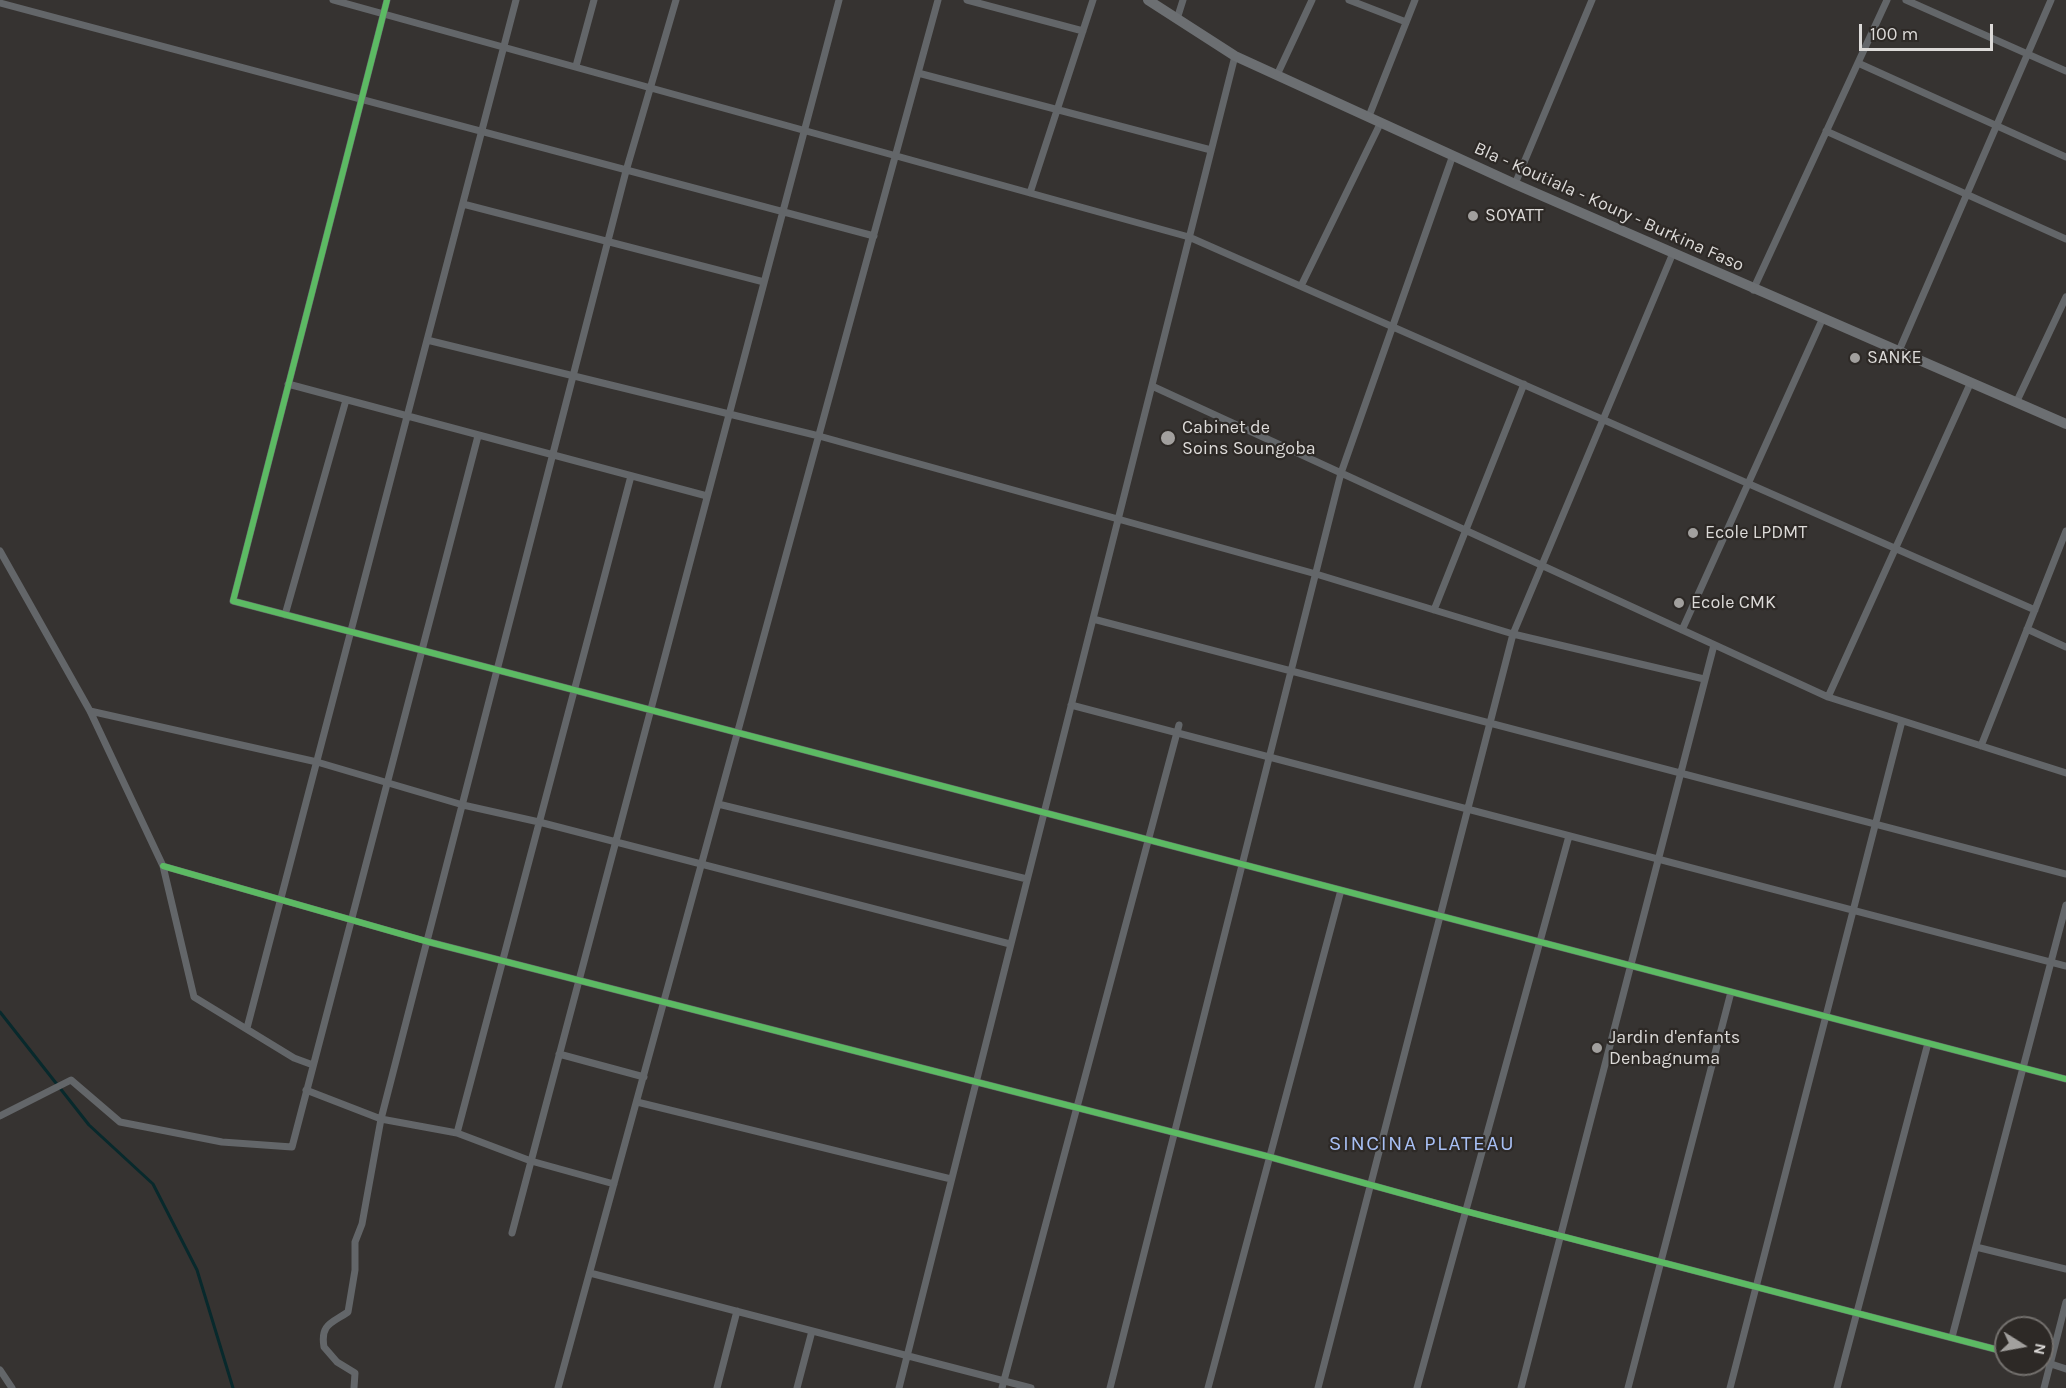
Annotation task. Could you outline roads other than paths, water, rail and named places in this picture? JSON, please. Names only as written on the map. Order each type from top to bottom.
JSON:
[{"type":"main road","name":"Bla - Koutiala - Koury - Burkina Faso","points":[[1148,0],[1235,56],[1754,290],[2066,424]]},
{"type":"street","points":[[333,0],[1189,237],[2035,610]]},
{"type":"street","points":[[387,0],[233,601],[2066,1079]]},
{"type":"street","points":[[248,1028],[349,632],[408,416],[516,0]]},
{"type":"street","points":[[576,66],[594,0]]},
{"type":"street","points":[[354,1388],[355,1373],[337,1362],[324,1347],[322,1340],[327,1323],[348,1312],[355,1270],[355,1242],[362,1224],[381,1119],[429,942],[626,171],[676,0]]},
{"type":"street","points":[[512,1233],[839,0]]},
{"type":"street","points":[[558,1388],[938,0]]},
{"type":"street","points":[[967,0],[1083,30]]},
{"type":"street","points":[[1030,193],[1093,0]]},
{"type":"street","points":[[1177,20],[1183,0]]},
{"type":"street","points":[[1277,75],[1312,0]]},
{"type":"street","points":[[1350,0],[1406,22]]},
{"type":"street","points":[[1369,116],[1414,0]]},
{"type":"street","points":[[1515,184],[1592,0]]},
{"type":"street","points":[[1754,290],[1887,0]]},
{"type":"street","points":[[1906,0],[2066,71]]},
{"type":"street","points":[[1898,353],[2051,0]]},
{"type":"street","points":[[0,3],[874,236]]},
{"type":"street","points":[[898,1388],[1235,56]]},
{"type":"street","points":[[1858,63],[2066,157]]},
{"type":"street","points":[[918,73],[1211,150]]},
{"type":"street","points":[[1301,286],[1381,122]]},
{"type":"street","points":[[1826,132],[2066,239]]},
{"type":"street","points":[[1110,1388],[1341,473],[1453,155]]},
{"type":"street","points":[[463,204],[764,282]]},
{"type":"street","points":[[1318,1388],[1513,634],[1673,254]]},
{"type":"street","points":[[2016,403],[2066,297]]},
{"type":"street","points":[[1682,630],[1822,320]]},
{"type":"street","points":[[427,340],[819,436],[1316,573],[1513,634],[1704,679]]},
{"type":"street","points":[[288,384],[707,496]]},
{"type":"street","points":[[1434,610],[1524,384]]},
{"type":"street","points":[[1828,697],[1971,384]]},
{"type":"street","points":[[1152,386],[1828,697],[2066,773]]},
{"type":"street","points":[[285,615],[346,400]]},
{"type":"street","points":[[0,1116],[71,1080],[120,1122],[222,1142],[292,1147],[478,436]]},
{"type":"street","points":[[457,1132],[573,690],[632,476]]},
{"type":"street","points":[[1981,746],[2066,531]]},
{"type":"street","points":[[0,551],[90,711],[163,866],[194,997],[294,1058],[313,1065]]},
{"type":"street","points":[[1093,618],[2066,874]]},
{"type":"street","points":[[2027,629],[2066,647]]},
{"type":"street","points":[[1521,1388],[1714,645]]},
{"type":"street","points":[[1071,705],[1178,729],[1270,758],[2066,966]]},
{"type":"street","points":[[90,711],[317,762],[388,781],[463,805],[539,822],[1011,945]]},
{"type":"street","points":[[1730,1388],[1902,721]]},
{"type":"street","points":[[1003,1384],[1178,729]]},
{"type":"street","points":[[718,804],[1027,879]]},
{"type":"street","points":[[1417,1388],[1569,836]]},
{"type":"street","points":[[163,866],[503,962],[1270,1157],[1465,1211],[1994,1349]]},
{"type":"street","points":[[1208,1388],[1341,890]]},
{"type":"street","points":[[1952,1337],[2066,905]]},
{"type":"street","points":[[1628,1388],[1731,992]]},
{"type":"street","points":[[1837,1388],[1928,1043]]},
{"type":"street","points":[[559,1054],[644,1077]]},
{"type":"street","points":[[306,1090],[381,1119],[457,1132],[531,1161],[614,1184]]},
{"type":"street","points":[[637,1102],[951,1179]]},
{"type":"street","points":[[1976,1247],[2066,1269]]},
{"type":"street","points":[[590,1272],[907,1355],[1003,1384],[1031,1388]]},
{"type":"street","points":[[2054,1348],[2066,1302]]},
{"type":"street","points":[[717,1388],[738,1311]]},
{"type":"street","points":[[797,1388],[812,1331]]},
{"type":"street","points":[[0,1370],[12,1388]]},
{"type":"waterway","points":[[0,1012],[89,1125],[153,1184],[197,1270],[233,1388]]},
{"type":"place","name":"SOYATT","points":[[1473,216]]},
{"type":"place","name":"SANKE","points":[[1855,358]]},
{"type":"place","name":"Cabinet de Soins Soungoba","points":[[1168,438]]},
{"type":"place","name":"Ecole LPDMT","points":[[1693,533]]},
{"type":"place","name":"Ecole CMK","points":[[1679,603]]},
{"type":"place","name":"Jardin d'enfants Denbagnuma","points":[[1597,1048]]},
{"type":"district","name":"SINCINA PLATEAU","points":[[1422,1144]]}]
